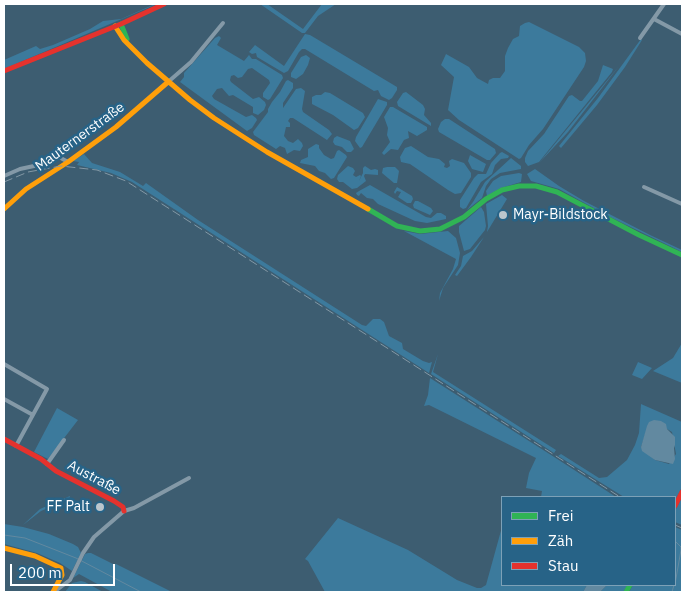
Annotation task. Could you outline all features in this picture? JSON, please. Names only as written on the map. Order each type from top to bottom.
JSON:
[{"type":"main road","points":[[4,71],[118,25],[164,4]]},
{"type":"main road","points":[[118,25],[133,48],[168,82],[214,118],[240,136],[397,226],[420,231],[440,229],[464,217],[486,200],[511,188],[526,186],[546,188],[682,255]]},
{"type":"main road","name":"Mauternerstraße","points":[[4,209],[26,189],[68,162],[116,127],[168,82]]},
{"type":"main road","name":"Austraße","points":[[4,439],[63,474],[120,504],[124,511]]},
{"type":"main road","points":[[676,504],[682,492]]},
{"type":"main road","points":[[4,548],[58,566],[62,571],[54,592]]},
{"type":"street","points":[[640,38],[664,4]]},
{"type":"street","points":[[654,19],[682,34]]},
{"type":"street","points":[[168,82],[191,62],[223,23]]},
{"type":"street","points":[[4,176],[48,163],[59,157],[68,162]]},
{"type":"street","points":[[644,187],[682,204]]},
{"type":"street","points":[[4,364],[47,389],[16,446]]},
{"type":"street","points":[[4,399],[33,415]]},
{"type":"street","points":[[47,464],[64,440]]},
{"type":"street","points":[[124,511],[134,508],[189,478]]},
{"type":"street","name":"Austraße","points":[[54,592],[70,580],[84,551],[94,537],[124,511]]},
{"type":"shaded area","points":[[157,4],[4,69],[4,60],[36,46],[40,49],[53,45],[90,29],[103,21],[121,19]]},
{"type":"shaded area","points":[[260,4],[267,4],[303,29],[322,4],[336,4],[318,16],[305,33],[302,33]]},
{"type":"shaded area","points":[[529,22],[579,47],[585,53],[586,61],[584,67],[543,129],[519,159],[459,120],[448,110],[454,77],[441,65],[446,54],[469,67],[477,78],[488,84],[489,80],[500,78],[505,71],[505,56],[508,48],[513,39],[519,36],[520,26]]},
{"type":"shaded area","points":[[305,34],[310,35],[397,87],[392,98],[389,100],[381,96],[378,90],[374,91],[305,49],[299,52],[288,71],[284,73],[257,57],[256,53],[252,54],[249,52],[255,45],[284,66]]},
{"type":"shaded area","points":[[219,36],[221,38],[217,45],[244,61],[249,55],[252,59],[256,59],[282,75],[283,78],[268,100],[263,97],[263,93],[270,83],[269,80],[252,68],[248,69],[242,77],[231,76],[231,82],[253,99],[259,97],[265,102],[264,110],[258,115],[253,113],[253,107],[233,95],[229,96],[222,88],[217,89],[212,96],[214,99],[246,117],[252,115],[256,118],[257,120],[252,128],[247,131],[180,82],[184,77],[184,73],[215,38]]},
{"type":"shaded area","points":[[641,39],[625,67],[597,105],[561,148],[559,146],[598,98]]},
{"type":"shaded area","points":[[306,55],[310,58],[303,74],[296,79],[291,77],[291,73],[301,57]]},
{"type":"shaded area","points":[[603,65],[613,69],[612,72],[539,162],[528,166],[525,158],[528,151],[544,134],[569,96],[572,95],[582,101],[598,81]]},
{"type":"shaded area","points":[[619,66],[568,132],[539,163]]},
{"type":"shaded area","points":[[288,80],[293,83],[293,88],[283,103],[283,108],[296,89],[301,88],[305,91],[303,112],[332,134],[327,140],[293,118],[290,118],[288,121],[290,127],[286,127],[284,136],[293,143],[298,139],[303,146],[300,151],[294,150],[287,154],[285,148],[280,146],[276,149],[254,135],[253,132]]},
{"type":"shaded area","points":[[325,92],[330,93],[363,113],[365,117],[358,128],[354,130],[333,115],[312,104],[312,97]]},
{"type":"shaded area","points":[[406,92],[423,105],[425,109],[424,115],[431,123],[431,126],[398,106],[397,102],[403,93]]},
{"type":"shaded area","points":[[378,99],[387,102],[387,105],[360,148],[355,141],[356,137]]},
{"type":"shaded area","points":[[390,107],[427,127],[427,130],[417,136],[408,131],[409,138],[404,140],[398,150],[391,149],[384,155],[382,153],[390,142],[384,117]]},
{"type":"shaded area","points":[[449,119],[495,149],[496,153],[490,160],[487,160],[439,132],[438,129],[441,122]]},
{"type":"shaded area","points":[[337,136],[350,141],[354,149],[351,152],[347,152],[342,147],[335,145],[333,142]]},
{"type":"shaded area","points":[[316,144],[319,145],[324,155],[331,159],[334,158],[339,150],[346,155],[347,157],[334,178],[331,179],[315,166],[300,163],[301,160],[308,157],[308,149]]},
{"type":"shaded area","points":[[411,146],[428,157],[439,159],[445,164],[444,167],[447,168],[450,166],[449,161],[452,159],[464,163],[471,173],[471,177],[461,193],[455,194],[410,164],[401,162],[400,157],[405,148]]},
{"type":"shaded area","points":[[502,152],[509,156],[508,158],[501,159],[495,165],[492,174],[481,182],[466,208],[460,207],[460,200],[474,178],[478,174],[486,174],[491,163]]},
{"type":"shaded area","points":[[84,154],[92,163],[120,172],[143,186],[146,183],[198,220],[362,325],[366,326],[373,319],[380,319],[384,322],[389,336],[402,343],[403,349],[423,361],[432,362],[429,373],[132,182],[111,173],[77,165],[79,162],[73,161]]},
{"type":"shaded area","points":[[470,155],[486,164],[483,172],[472,169],[468,161]]},
{"type":"shaded area","points":[[511,158],[521,166],[521,169],[500,173],[491,179],[486,186],[482,198],[467,210],[485,182]]},
{"type":"shaded area","points":[[348,166],[355,171],[353,175],[356,177],[361,176],[359,181],[363,173],[363,168],[365,166],[371,170],[378,170],[378,175],[365,174],[366,181],[357,188],[352,189],[337,179],[338,175]]},
{"type":"shaded area","points":[[395,167],[399,171],[397,183],[394,183],[382,173],[383,168]]},
{"type":"shaded area","points":[[535,169],[584,201],[682,250],[682,252],[610,217],[559,189],[531,181],[527,174]]},
{"type":"shaded area","points":[[522,174],[521,182],[501,188],[487,196],[486,191],[493,181],[501,176]]},
{"type":"shaded area","points":[[370,185],[426,217],[431,218],[437,213],[441,213],[446,216],[446,219],[427,223],[415,221],[378,204],[361,193],[359,196],[357,195],[356,193]]},
{"type":"shaded area","points":[[397,187],[412,196],[411,203],[407,203],[398,197],[401,192],[397,191],[395,194],[394,192]]},
{"type":"shaded area","points":[[502,195],[507,199],[487,232],[486,204]]},
{"type":"shaded area","points":[[415,201],[431,208],[433,211],[430,215],[414,208]]},
{"type":"shaded area","points":[[481,207],[484,212],[485,230],[470,249],[464,251],[459,226]]},
{"type":"shaded area","points":[[404,231],[420,234],[448,231],[456,238],[460,253],[458,265],[443,288],[439,301],[440,293],[453,269],[456,259]]},
{"type":"shaded area","points":[[484,237],[457,276],[455,275],[461,266],[463,256],[472,251]]},
{"type":"shaded area","points":[[682,343],[682,383],[653,371],[673,358]]},
{"type":"shaded area","points":[[438,354],[433,372],[556,450],[554,453],[431,374]]},
{"type":"shaded area","points":[[638,362],[652,368],[642,379],[632,375]]},
{"type":"shaded area","points":[[430,378],[614,496],[541,496],[542,491],[526,488],[529,473],[536,458],[429,405],[424,406],[428,395]]},
{"type":"shaded area","points":[[641,404],[682,422],[682,487],[676,499],[676,496],[622,496],[558,456],[561,454],[599,478],[607,477],[627,460],[639,433]],"holes":[[[667,429],[672,432],[676,454],[669,464],[655,460],[641,447],[646,432]]]},
{"type":"shaded area","points":[[57,408],[78,420],[48,459],[34,452]]},
{"type":"shaded area","points":[[654,420],[666,424],[667,429],[675,437],[675,459],[673,464],[655,460],[642,451],[641,447],[647,426],[649,422]]},
{"type":"shaded area","points":[[70,496],[69,499],[41,511],[23,525],[40,509]]},
{"type":"shaded area","points":[[682,497],[682,525],[676,522],[676,509]]},
{"type":"shaded area","points":[[338,518],[408,550],[457,580],[481,588],[486,585],[501,531],[501,586],[586,586],[583,592],[325,592],[308,561],[305,559]]},
{"type":"shaded area","points":[[4,524],[49,534],[78,547],[81,553],[72,571],[60,563],[37,553],[4,544]]},
{"type":"shaded area","points":[[676,527],[682,530],[682,592],[629,592],[632,586],[676,586]]},
{"type":"shaded area","points":[[88,553],[116,564],[172,592],[112,592],[79,574],[73,578],[85,554]]},
{"type":"shaded area","points":[[81,581],[103,592],[65,592],[72,583]]},
{"type":"shaded area","points":[[586,586],[606,586],[600,592],[583,592]]},
{"type":"shaded area","points":[[606,586],[627,586],[623,592],[600,592]]},
{"type":"waterway","points":[[4,535],[25,538],[76,558],[141,592]]},
{"type":"waterway","points":[[676,542],[681,547],[676,578]]},
{"type":"waterway","points":[[672,592],[674,586]]},
{"type":"railway","points":[[4,182],[28,172],[61,166],[97,170],[126,181],[618,496]]},
{"type":"railway","points":[[676,525],[682,528]]},
{"type":"traffic: fast","points":[[121,24],[127,39]]},
{"type":"traffic: fast","points":[[368,209],[397,226],[420,231],[440,229],[464,217],[486,199],[502,190],[519,186],[536,186],[557,192],[682,255]]},
{"type":"traffic: fast","points":[[626,592],[629,586]]},
{"type":"traffic: slow","points":[[115,26],[124,40],[147,63],[214,118],[267,152],[368,209]]},
{"type":"traffic: slow","points":[[4,209],[26,189],[68,162],[116,127],[168,82]]},
{"type":"traffic: slow","points":[[4,548],[35,556],[61,568],[62,575],[53,592]]},
{"type":"traffic: jam","points":[[4,71],[121,24],[164,4]]},
{"type":"traffic: jam","points":[[4,439],[41,459],[56,471],[114,501],[123,507],[124,511]]},
{"type":"traffic: jam","points":[[676,504],[682,492]]},
{"type":"place","name":"Mayr-Bildstock","points":[[503,215]]},
{"type":"place","name":"FF Palt","points":[[100,507]]}]
